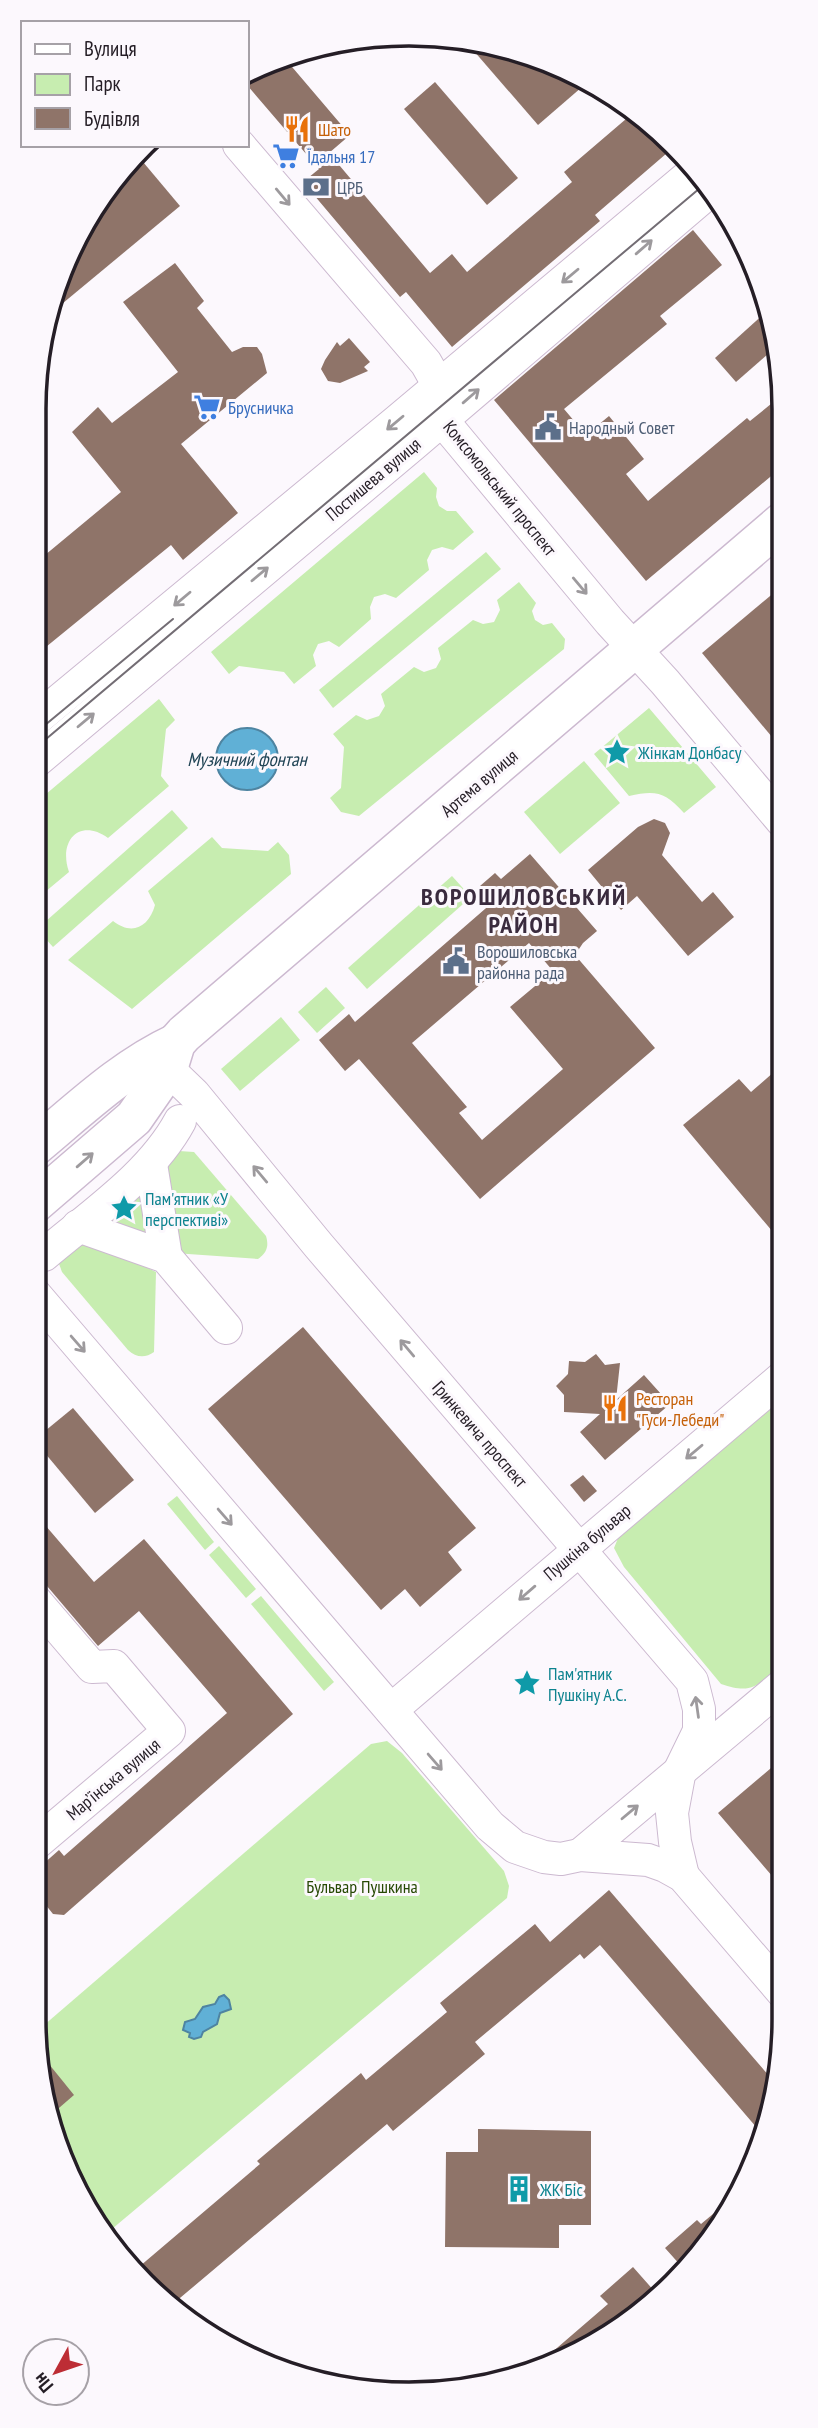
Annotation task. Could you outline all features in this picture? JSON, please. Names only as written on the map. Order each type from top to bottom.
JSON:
[{"type":"main road","name":"Артема вулиця","points":[[46,1194],[134,1118],[172,1056],[772,531]]},
{"type":"main road","name":"Артема вулиця","points":[[46,1138],[121,1075],[150,1055],[172,1056]]},
{"type":"street","name":"Комсомольський проспект","points":[[241,147],[426,363],[439,386],[438,410],[442,420],[772,809]]},
{"type":"street","name":"Постишева вулиця","points":[[46,711],[688,177]]},
{"type":"street","name":"Постишева вулиця","points":[[46,753],[703,197]]},
{"type":"street","name":"Гринкевича проспект","points":[[172,1056],[194,1094],[319,1246],[692,1681],[699,1709],[699,1731],[680,1770],[672,1812],[682,1876]]},
{"type":"street","points":[[46,1253],[151,1164],[180,1121]]},
{"type":"street","points":[[151,1164],[166,1257]]},
{"type":"street","points":[[78,1226],[166,1257],[226,1328]]},
{"type":"street","name":"Гринкевича проспект","points":[[46,1307],[490,1826],[515,1847],[544,1857],[561,1859],[580,1855],[648,1860],[665,1866],[682,1876],[772,1980]]},
{"type":"street","name":"Пушкіна бульвар","points":[[391,1710],[772,1385]]},
{"type":"street","name":"Мар’їнська вулиця","points":[[46,1613],[92,1667],[114,1666],[169,1731],[46,1835]]},
{"type":"street","points":[[580,1855],[772,1694]]},
{"type":"green space","points":[[424,472],[437,488],[439,506],[447,511],[456,511],[474,532],[453,550],[442,547],[432,550],[427,560],[429,570],[396,598],[385,594],[374,597],[370,607],[371,619],[339,647],[329,641],[318,644],[313,655],[316,666],[294,684],[284,672],[239,666],[229,674],[211,652]]},
{"type":"green space","points":[[486,552],[501,569],[333,708],[319,690]]},
{"type":"green space","points":[[519,582],[536,603],[532,611],[535,620],[543,625],[552,623],[565,639],[564,649],[359,816],[341,812],[330,798],[341,788],[344,747],[333,734],[356,715],[367,720],[379,716],[385,706],[381,694],[414,667],[424,672],[436,668],[441,659],[438,648],[473,620],[483,624],[494,622],[500,610],[497,600]]},
{"type":"green space","points":[[159,699],[175,720],[166,729],[161,776],[169,786],[108,838],[89,830],[74,835],[67,850],[69,872],[46,891],[46,794]]},
{"type":"green space","points":[[649,708],[716,787],[684,813],[660,794],[629,796],[594,754]]},
{"type":"green space","points":[[584,761],[620,803],[560,854],[524,812]]},
{"type":"green space","points":[[172,810],[188,828],[53,947],[46,939],[46,921]]},
{"type":"green space","points":[[212,837],[222,848],[268,851],[278,842],[289,855],[291,874],[132,1009],[68,960],[113,921],[127,928],[144,924],[155,905],[148,891]]},
{"type":"green space","points":[[452,876],[471,897],[367,989],[348,968]]},
{"type":"green space","points":[[326,987],[345,1008],[317,1033],[298,1012]]},
{"type":"green space","points":[[281,1017],[300,1040],[240,1091],[221,1069]]},
{"type":"green space","points":[[179,1151],[194,1152],[266,1236],[266,1249],[258,1259],[174,1253],[155,1172]]},
{"type":"green space","points":[[144,1180],[159,1236],[101,1229]]},
{"type":"green space","points":[[80,1235],[156,1272],[154,1352],[151,1354],[138,1356],[131,1353],[62,1272],[58,1261]]},
{"type":"green space","points":[[772,1404],[772,1672],[749,1688],[721,1684],[624,1567],[614,1548],[621,1531]]},
{"type":"green space","points":[[177,1496],[214,1542],[205,1550],[167,1504]]},
{"type":"green space","points":[[219,1546],[256,1589],[246,1598],[209,1555]]},
{"type":"green space","points":[[261,1596],[334,1682],[324,1691],[251,1604]]},
{"type":"green space","name":"Бульвар Пушкина","points":[[387,1741],[402,1753],[504,1871],[509,1886],[507,1898],[113,2229],[83,2180],[65,2136],[52,2090],[46,2023],[371,1744]]},
{"type":"water","name":"Музичний фонтан","points":[[247,728],[269,737],[278,759],[269,781],[247,790],[225,781],[216,759],[225,737]]},
{"type":"water","points":[[224,1995],[229,2000],[231,2009],[220,2013],[217,2024],[203,2032],[201,2037],[189,2037],[190,2033],[183,2030],[185,2022],[195,2019],[203,2007],[215,2004],[219,1997]]},
{"type":"building","points":[[474,51],[526,65],[580,88],[538,125]]},
{"type":"building","points":[[291,65],[350,135],[329,153],[430,273],[452,254],[467,272],[572,182],[564,172],[627,118],[667,153],[595,215],[600,221],[452,347],[406,292],[400,297],[303,182],[319,169],[248,83]]},
{"type":"building","points":[[435,82],[518,178],[487,205],[404,109]]},
{"type":"building","points":[[143,162],[180,206],[61,305],[73,270],[94,227]]},
{"type":"building","name":"Народный Совет","points":[[693,230],[722,265],[660,316],[667,324],[564,409],[586,435],[609,416],[644,459],[626,474],[648,501],[747,418],[750,421],[772,403],[772,475],[646,581],[494,400]]},
{"type":"building","points":[[175,263],[204,301],[197,308],[232,352],[243,347],[257,347],[262,354],[267,373],[181,444],[238,513],[183,560],[171,545],[46,647],[46,554],[121,492],[72,432],[98,407],[112,423],[178,372],[123,302]]},
{"type":"building","points":[[760,317],[768,354],[736,382],[715,358]]},
{"type":"building","points":[[349,338],[370,362],[364,367],[368,371],[340,383],[328,381],[321,369],[325,360],[337,342],[340,346]]},
{"type":"building","points":[[772,594],[772,737],[702,653]]},
{"type":"building","points":[[654,819],[665,823],[670,833],[662,855],[702,902],[713,892],[734,917],[688,956],[637,896],[621,910],[588,870],[638,827]]},
{"type":"building","points":[[530,854],[597,931],[583,943],[575,955],[655,1048],[480,1199],[359,1059],[345,1071],[319,1040],[349,1014],[355,1022],[493,902],[480,886],[495,873],[501,879]],"holes":[[[529,943],[553,971],[510,1007],[563,1069],[482,1140],[459,1113],[467,1107],[412,1043]]]},
{"type":"building","points":[[772,1074],[772,1231],[683,1125],[739,1079],[751,1092]]},
{"type":"building","points":[[303,1327],[476,1528],[448,1552],[462,1570],[420,1607],[405,1589],[381,1610],[208,1409]]},
{"type":"building","name":"Ресторан \"Гуси-Лебеди\"","points":[[596,1354],[605,1365],[620,1363],[616,1400],[644,1375],[670,1404],[605,1460],[580,1432],[600,1414],[564,1412],[564,1395],[556,1386],[568,1374],[569,1361],[585,1362]]},
{"type":"building","points":[[73,1408],[134,1480],[95,1513],[46,1454],[46,1430]]},
{"type":"building","points":[[583,1475],[597,1491],[584,1502],[570,1485]]},
{"type":"building","points":[[46,1526],[94,1582],[144,1539],[293,1714],[64,1915],[53,1914],[46,1905],[46,1862],[59,1850],[64,1856],[227,1713],[139,1611],[98,1646],[47,1586]]},
{"type":"building","points":[[772,1767],[772,1876],[718,1813]]},
{"type":"building","points":[[609,1890],[768,2075],[756,2127],[600,1945],[584,1959],[580,1954],[475,2042],[485,2054],[393,2131],[387,2124],[178,2299],[141,2265],[260,2164],[257,2161],[361,2073],[366,2080],[447,2012],[440,2003],[535,1924],[550,1942]]},
{"type":"building","points":[[49,2064],[74,2095],[57,2110]]},
{"type":"building","name":"ЖК Біс","points":[[478,2129],[591,2131],[591,2225],[559,2225],[559,2248],[445,2247],[446,2152],[478,2152]]},
{"type":"building","points":[[719,2209],[678,2263],[665,2248],[697,2220],[701,2224]]},
{"type":"building","points":[[633,2267],[652,2289],[591,2334],[550,2354],[608,2304],[600,2296]]},
{"type":"tram line","points":[[46,739],[698,190]]},
{"type":"tram line","points":[[46,724],[173,619]]},
{"type":"place","name":"Шато","points":[[297,129]]},
{"type":"place","name":"Їдальня 17","points":[[286,156]]},
{"type":"place","name":"ЦРБ","points":[[316,187]]},
{"type":"place","name":"Брусничка","points":[[207,407]]},
{"type":"place","name":"Народный Совет","points":[[548,427]]},
{"type":"place","name":"Жінкам Донбасу","points":[[617,752]]},
{"type":"place","name":"Ворошиловська районна рада","points":[[456,961]]},
{"type":"place","name":"Пам'ятник «У перспективі»","points":[[124,1208]]},
{"type":"place","name":"Ресторан \"Гуси-Лебеди\"","points":[[615,1408]]},
{"type":"place","name":"Пам'ятник Пушкіну А.С.","points":[[527,1683]]},
{"type":"place","name":"ЖК Біс","points":[[519,2189]]},
{"type":"district","name":"ВОРОШИЛОВСЬКИЙ РАЙОН","points":[[524,910]]}]
